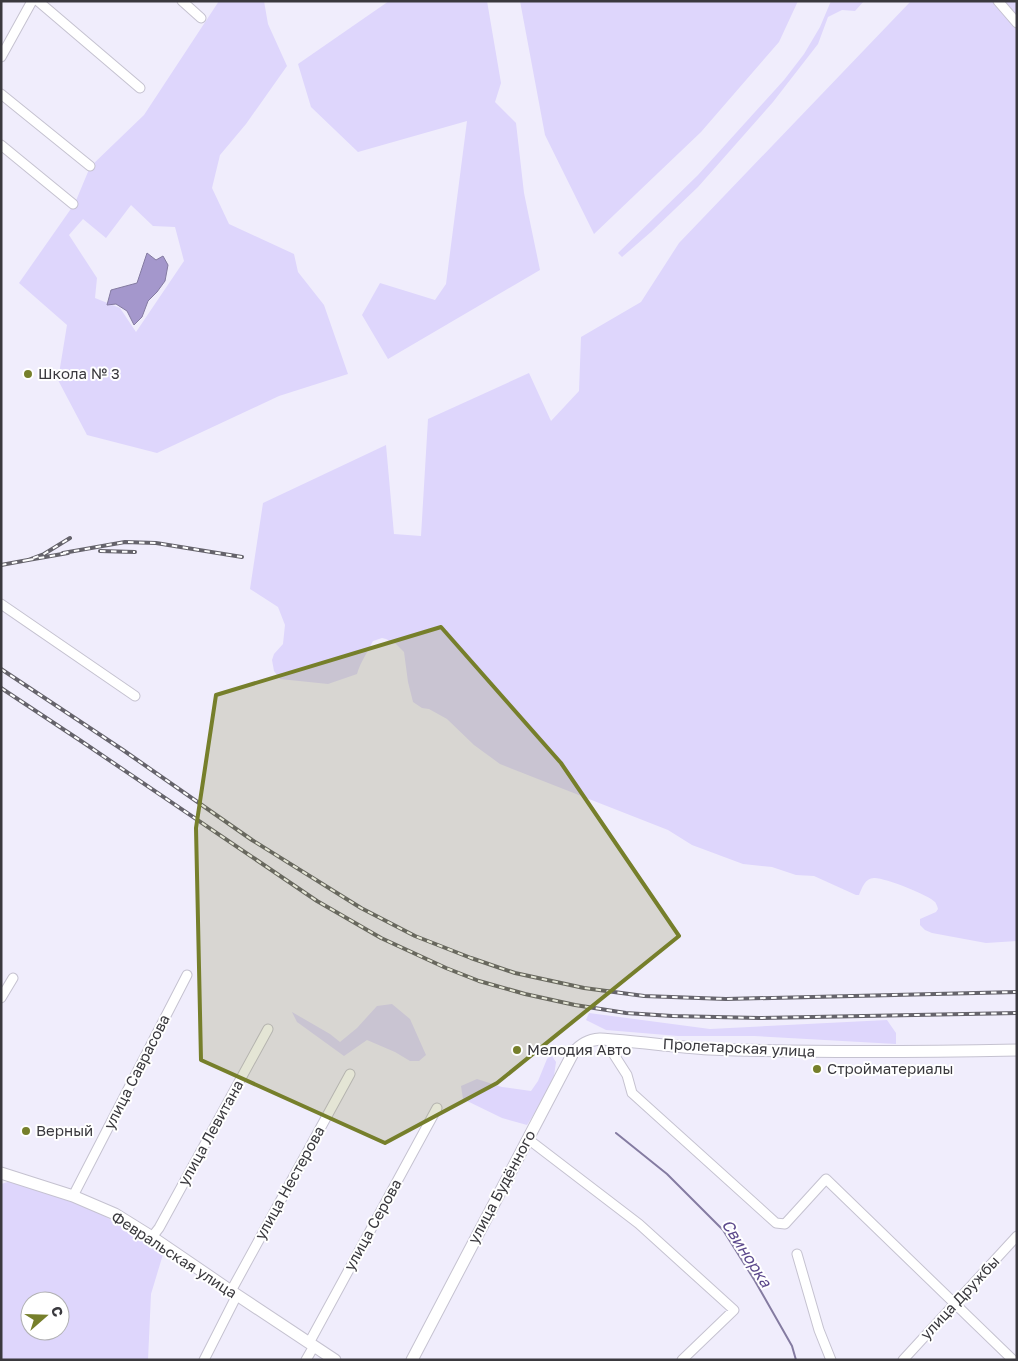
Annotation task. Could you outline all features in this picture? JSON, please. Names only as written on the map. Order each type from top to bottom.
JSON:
[{"type":"main road","name":"улица Будённого","points":[[412,1360],[573,1053],[578,1047],[591,1040],[612,1040]]},
{"type":"main road","name":"Пролетарская улица","points":[[612,1040],[707,1049],[888,1052],[1017,1050]]},
{"type":"main road","name":"Февральская улица","points":[[1,1173],[73,1196],[115,1214],[335,1360]]},
{"type":"street","points":[[1,57],[32,1]]},
{"type":"street","points":[[38,1],[140,88]]},
{"type":"street","points":[[182,1],[201,18]]},
{"type":"street","points":[[998,1],[1017,23]]},
{"type":"street","points":[[1,94],[90,166]]},
{"type":"street","points":[[1,145],[73,204]]},
{"type":"street","points":[[1,604],[134,696]]},
{"type":"street","name":"улица Саврасова","points":[[73,1196],[186,975]]},
{"type":"street","points":[[1,998],[13,978]]},
{"type":"street","name":"улица Левитана","points":[[152,1237],[159,1228],[268,1029]]},
{"type":"street","points":[[612,1040],[611,1050],[627,1075],[632,1092],[776,1223],[785,1224],[826,1180],[1013,1360]]},
{"type":"street","name":"улица Нестерова","points":[[204,1360],[234,1293],[350,1074]]},
{"type":"street","name":"улица Серова","points":[[306,1360],[311,1344],[437,1108]]},
{"type":"street","points":[[528,1139],[638,1224],[734,1310],[682,1360]]},
{"type":"street","name":"улица Дружбы","points":[[903,1360],[1017,1236]]},
{"type":"street","points":[[798,1254],[819,1330],[831,1360]]},
{"type":"highlighted area","points":[[441,627],[561,763],[679,936],[497,1083],[385,1143],[201,1060],[196,828],[216,695]]},
{"type":"shaded area","points":[[219,1],[264,1],[268,24],[287,66],[246,124],[220,155],[212,188],[229,224],[294,254],[298,272],[324,305],[348,374],[279,396],[157,453],[87,435],[58,380],[67,325],[19,283],[75,203],[90,167],[144,115]],"holes":[[[131,205],[153,226],[175,227],[184,261],[136,332],[120,308],[95,298],[97,278],[69,235],[83,219],[106,238]]]},
{"type":"shaded area","points":[[389,1],[487,1],[501,83],[495,102],[516,123],[524,193],[540,270],[388,359],[362,315],[380,283],[435,300],[446,284],[467,121],[358,152],[311,107],[298,64]]},
{"type":"shaded area","points":[[520,1],[798,1],[779,42],[701,132],[594,234],[545,135]]},
{"type":"shaded area","points":[[831,1],[864,1],[855,11],[842,10],[828,17],[818,44],[773,102],[698,187],[622,257],[618,253],[698,175],[784,80],[804,54],[820,27]]},
{"type":"shaded area","points":[[911,1],[1017,1],[1017,941],[986,943],[932,933],[920,925],[920,919],[936,912],[938,909],[935,903],[924,895],[906,887],[879,878],[871,878],[864,884],[859,895],[856,895],[814,876],[796,875],[772,867],[743,864],[692,845],[668,830],[500,764],[474,745],[447,719],[413,702],[404,652],[396,644],[386,639],[382,638],[373,641],[357,674],[328,684],[280,679],[274,671],[272,660],[274,654],[283,644],[285,625],[278,607],[250,589],[263,503],[386,445],[394,534],[421,536],[428,419],[529,373],[551,421],[579,391],[581,337],[641,302],[679,243]]},
{"type":"shaded area","points":[[147,253],[156,260],[163,256],[168,265],[165,281],[148,301],[142,317],[134,325],[127,311],[116,304],[107,305],[111,290],[137,283]]},
{"type":"shaded area","points":[[392,1004],[410,1019],[426,1055],[419,1061],[410,1061],[395,1052],[367,1040],[344,1056],[297,1022],[292,1012],[340,1042],[357,1028],[377,1006]]},
{"type":"shaded area","points":[[589,1013],[710,1029],[887,1020],[896,1033],[896,1044],[754,1036],[678,1036],[606,1030],[586,1020]]},
{"type":"shaded area","points":[[549,1056],[552,1056],[556,1062],[550,1089],[527,1125],[502,1118],[463,1099],[461,1086],[477,1079],[502,1087],[531,1091],[538,1081]]},
{"type":"shaded area","points":[[11,1181],[89,1207],[164,1251],[151,1294],[148,1360],[1,1360],[1,1184]]},
{"type":"waterway","name":"Свинорка","points":[[616,1133],[667,1174],[723,1230],[792,1346],[796,1360]]},
{"type":"railway","points":[[1,565],[28,560],[44,554],[70,538]]},
{"type":"railway","points":[[63,553],[125,542],[156,543],[242,557]]},
{"type":"railway","points":[[100,551],[135,552]]},
{"type":"railway","points":[[28,560],[68,553]]},
{"type":"railway","points":[[1,669],[123,750],[252,840],[361,908],[415,936],[515,973],[584,988],[644,996],[726,999],[1017,992]]},
{"type":"railway","points":[[1,688],[317,901],[381,938],[479,981],[575,1005],[626,1013],[672,1016],[759,1018],[1017,1013]]},
{"type":"place","name":"Школа № 3","points":[[28,374]]},
{"type":"place","name":"Мелодия Авто","points":[[517,1050]]},
{"type":"place","name":"Стройматериалы","points":[[817,1069]]},
{"type":"place","name":"Верный","points":[[26,1131]]}]
